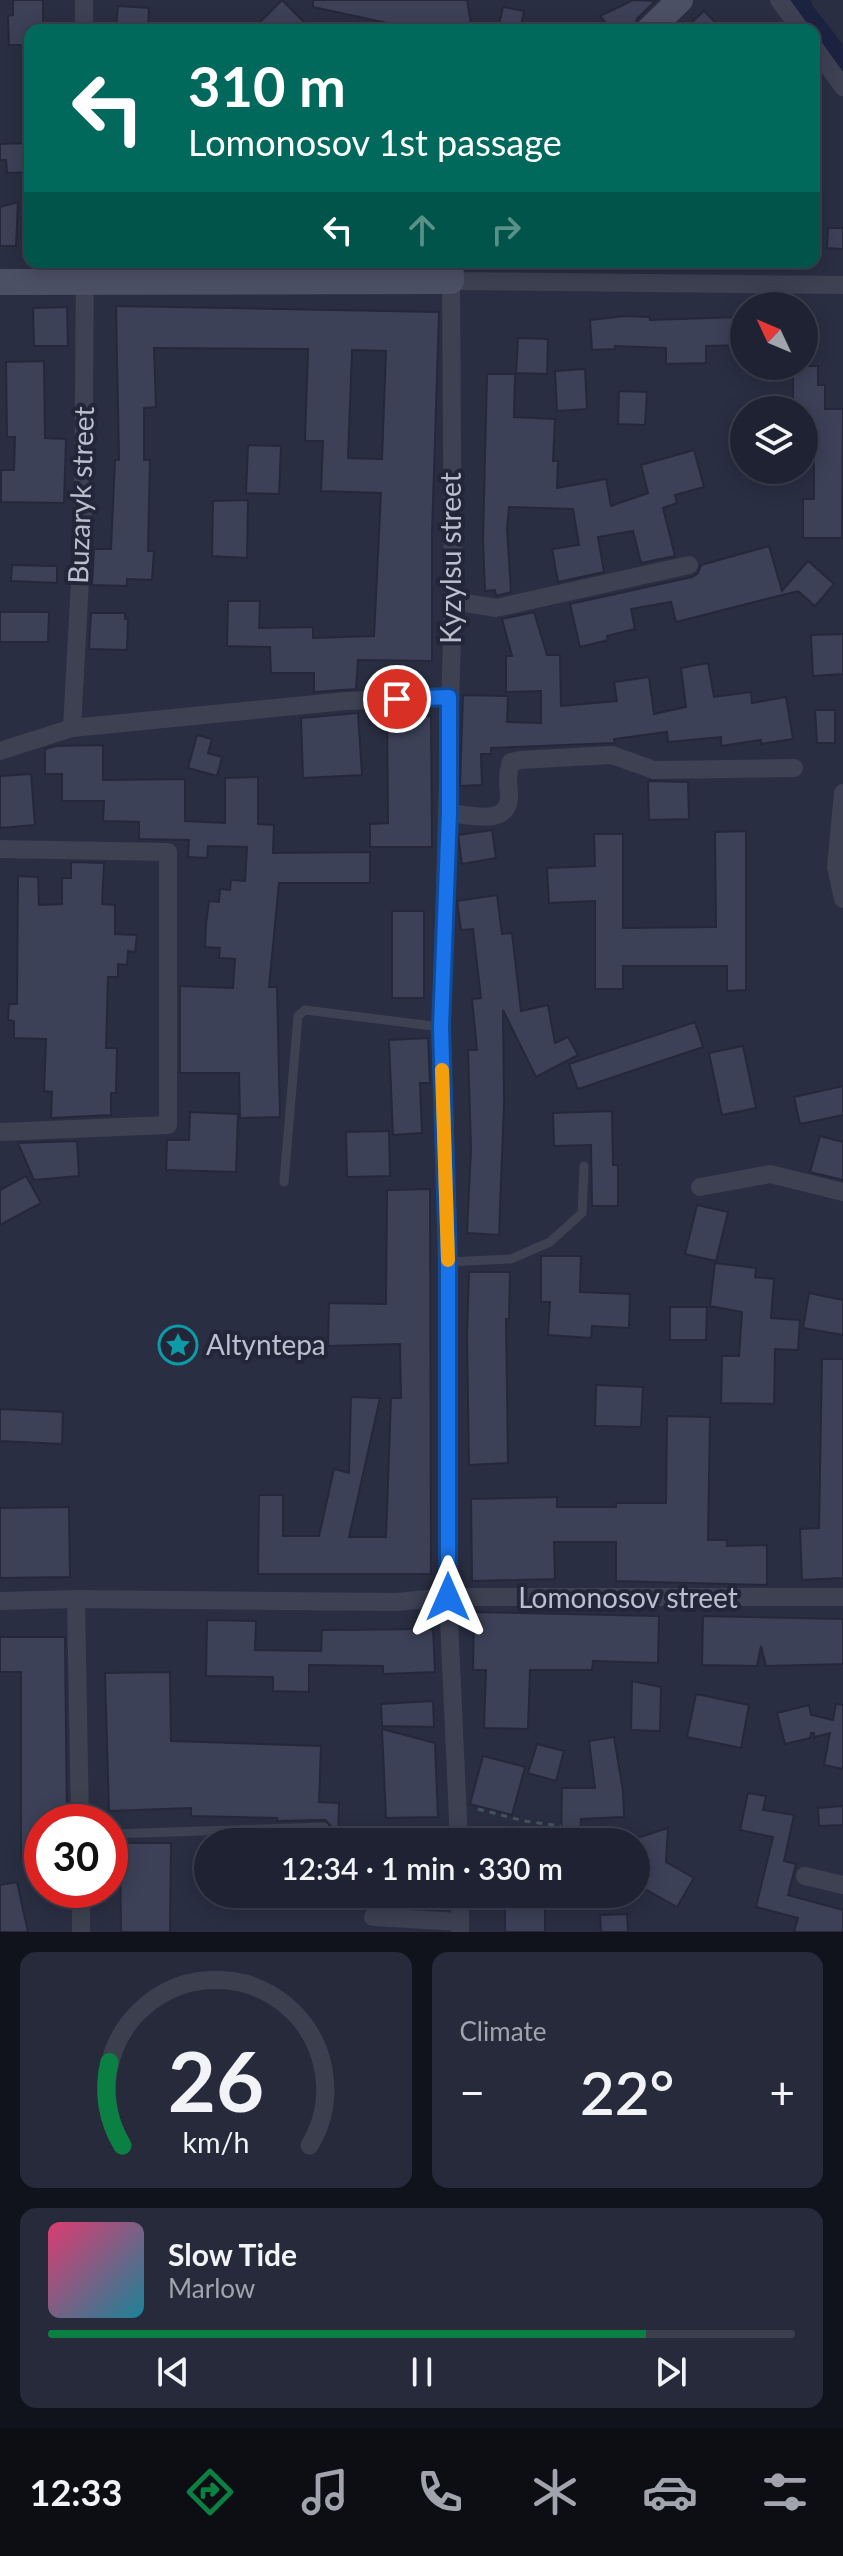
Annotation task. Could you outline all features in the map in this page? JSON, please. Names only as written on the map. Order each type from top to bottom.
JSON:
[{"type":"street","points":[[84,0],[84,24]]},
{"type":"street","points":[[655,24],[679,0]]},
{"type":"street","points":[[779,0],[797,24]]},
{"type":"street","points":[[820,55],[843,87]]},
{"type":"street","points":[[0,282],[86,272],[451,272],[843,285]]},
{"type":"street","name":"Buzaryk street","points":[[72,728],[83,525],[86,272]]},
{"type":"street","name":"Kyzylsu street","points":[[451,272],[453,601],[441,1027],[448,1262],[448,1597],[459,1828]]},
{"type":"street","points":[[453,601],[496,608],[689,565]]},
{"type":"street","points":[[0,751],[72,728],[346,701],[449,697]]},
{"type":"street","points":[[449,813],[497,817],[505,812],[509,801],[508,770],[511,762],[520,760],[612,755],[654,770],[794,768]]},
{"type":"street","points":[[842,888],[836,867],[843,793]]},
{"type":"street","points":[[0,849],[168,852],[168,1125],[0,1132]]},
{"type":"street","points":[[700,1187],[770,1174],[843,1192]]},
{"type":"street","name":"Lomonosov street","points":[[76,1599],[396,1602],[448,1597],[843,1597]]},
{"type":"street","points":[[0,1601],[76,1599],[80,1804]]},
{"type":"street","points":[[805,1876],[843,1885]]},
{"type":"street","points":[[81,1908],[81,1932]]},
{"type":"street","points":[[373,1917],[460,1927]]},
{"type":"lane","points":[[284,1182],[298,1016],[301,1013],[305,1010],[441,1027]]},
{"type":"lane","points":[[448,1262],[511,1259],[550,1242],[582,1213],[584,1166]]},
{"type":"lane","points":[[128,1833],[324,1827]]},
{"type":"path","points":[[459,1814],[476,1809],[561,1826]]},
{"type":"building","points":[[13,0],[43,0],[43,24],[24,24],[24,45],[9,45],[8,16],[13,15]]},
{"type":"building","points":[[282,0],[306,24],[258,24]]},
{"type":"building","points":[[313,0],[467,0],[471,24],[392,24],[313,7]]},
{"type":"building","points":[[633,0],[655,1],[635,24],[607,24],[600,16]]},
{"type":"building","points":[[118,6],[149,8],[148,24],[116,24]]},
{"type":"building","points":[[503,7],[524,11],[521,24],[499,24]]},
{"type":"building","points":[[704,11],[717,24],[690,24]]},
{"type":"building","points":[[24,143],[24,172],[7,173],[6,160],[0,160],[0,144]]},
{"type":"building","points":[[18,202],[16,246],[0,246],[0,207]]},
{"type":"building","points":[[828,228],[843,228],[843,249],[827,248]]},
{"type":"building","points":[[116,306],[439,312],[432,534],[432,661],[358,660],[356,689],[314,692],[314,673],[271,673],[270,647],[227,646],[228,601],[260,601],[259,628],[313,627],[313,638],[374,636],[381,493],[321,491],[323,441],[305,441],[308,349],[154,348],[156,407],[144,408],[144,460],[150,460],[148,551],[154,551],[152,580],[127,579],[127,586],[92,585],[94,549],[111,549],[115,460],[119,460]],"holes":[[[352,350],[386,351],[382,459],[348,458]]]},
{"type":"building","points":[[67,307],[68,346],[34,346],[33,308]]},
{"type":"building","points":[[625,316],[650,317],[650,320],[730,317],[730,345],[706,346],[706,363],[666,364],[666,348],[615,346],[615,349],[592,350],[590,320]]},
{"type":"building","points":[[518,338],[548,339],[547,374],[516,373]]},
{"type":"building","points":[[44,361],[45,438],[66,439],[64,503],[1,502],[1,470],[14,470],[15,437],[7,437],[6,362]]},
{"type":"building","points":[[585,369],[587,409],[557,411],[555,371]]},
{"type":"building","points":[[487,374],[515,374],[514,417],[555,419],[553,461],[558,461],[557,488],[606,479],[611,506],[648,493],[641,465],[694,450],[704,487],[675,495],[677,503],[663,508],[675,556],[641,563],[633,531],[598,537],[604,572],[558,582],[552,549],[579,545],[573,509],[509,507],[507,529],[511,592],[496,596],[495,590],[485,591],[483,540]]},
{"type":"building","points":[[793,380],[818,380],[818,385],[825,385],[825,409],[843,409],[842,538],[803,538],[803,499],[814,499],[814,484],[818,484],[818,396],[793,396]]},
{"type":"building","points":[[619,391],[647,392],[645,425],[618,424]]},
{"type":"building","points":[[248,445],[281,446],[279,494],[246,493]]},
{"type":"building","points":[[248,500],[247,558],[212,556],[213,501]]},
{"type":"building","points":[[769,546],[782,591],[808,561],[834,584],[815,606],[798,591],[676,622],[671,602],[631,609],[635,629],[580,647],[570,604],[692,577],[701,565]]},
{"type":"building","points":[[12,565],[57,566],[57,583],[11,581]]},
{"type":"building","points":[[0,612],[49,612],[48,642],[0,642]]},
{"type":"building","points":[[534,612],[547,655],[560,655],[561,706],[617,701],[614,682],[649,677],[654,714],[686,707],[681,668],[708,663],[714,697],[751,692],[752,703],[786,697],[793,739],[721,746],[721,737],[668,742],[667,732],[614,739],[615,743],[491,748],[491,754],[481,754],[482,785],[460,786],[463,695],[508,696],[507,722],[541,723],[541,691],[506,692],[506,656],[512,656],[502,619]]},
{"type":"building","points":[[91,613],[125,613],[125,619],[128,619],[127,650],[89,649]]},
{"type":"building","points":[[843,634],[843,674],[813,676],[811,635]]},
{"type":"building","points":[[815,710],[835,710],[835,743],[817,743]]},
{"type":"building","points":[[358,713],[362,775],[303,778],[301,718]]},
{"type":"building","points":[[387,716],[431,716],[432,847],[370,847],[370,824],[388,823]]},
{"type":"building","points":[[197,735],[212,739],[208,753],[222,757],[217,776],[188,768]]},
{"type":"building","points":[[103,745],[103,780],[185,779],[185,821],[225,823],[225,778],[258,777],[258,824],[274,825],[273,853],[370,852],[370,883],[279,883],[269,987],[277,987],[280,1117],[240,1118],[239,1073],[180,1073],[180,986],[233,988],[235,959],[219,958],[220,948],[205,947],[206,924],[209,901],[219,902],[220,889],[230,890],[231,880],[245,881],[247,847],[208,846],[207,858],[188,857],[189,840],[139,839],[139,822],[103,821],[104,801],[62,801],[62,774],[45,774],[45,749]]},
{"type":"building","points":[[31,774],[35,825],[0,828],[0,776]]},
{"type":"building","points":[[648,781],[688,782],[689,819],[649,820]]},
{"type":"building","points":[[492,830],[496,858],[462,864],[458,835]]},
{"type":"building","points":[[746,831],[746,990],[727,991],[727,966],[623,966],[623,989],[595,989],[595,901],[549,903],[547,868],[595,866],[594,834],[623,834],[623,928],[716,927],[715,832]]},
{"type":"building","points":[[71,862],[104,863],[102,904],[115,905],[115,934],[137,935],[135,952],[128,951],[127,965],[118,964],[118,977],[108,977],[106,1048],[117,1048],[116,1093],[111,1093],[111,1115],[51,1118],[52,1092],[44,1091],[46,1039],[14,1038],[14,1021],[8,1020],[9,1004],[17,1004],[18,876],[38,877],[39,905],[62,904],[62,878],[71,878]]},
{"type":"building","points":[[497,895],[502,934],[512,933],[521,1011],[548,1005],[555,1043],[568,1037],[578,1055],[536,1077],[503,1010],[504,1104],[499,1235],[467,1233],[471,1149],[468,1050],[477,1050],[472,999],[481,998],[473,929],[461,930],[457,901]]},
{"type":"building","points":[[392,911],[424,911],[424,998],[392,998]]},
{"type":"building","points":[[695,1022],[703,1047],[578,1089],[569,1064]]},
{"type":"building","points":[[428,1038],[430,1083],[420,1083],[422,1133],[393,1135],[389,1040]]},
{"type":"building","points":[[743,1046],[756,1108],[722,1115],[709,1053]]},
{"type":"building","points":[[843,1086],[843,1115],[800,1124],[794,1097]]},
{"type":"building","points":[[612,1111],[613,1165],[618,1165],[618,1206],[592,1206],[591,1145],[554,1146],[553,1113]]},
{"type":"building","points":[[190,1112],[238,1114],[236,1172],[166,1170],[167,1140],[189,1140]]},
{"type":"building","points":[[389,1131],[390,1176],[347,1177],[346,1132]]},
{"type":"building","points":[[820,1136],[843,1142],[843,1180],[810,1172]]},
{"type":"building","points":[[77,1141],[79,1176],[34,1180],[18,1143]]},
{"type":"building","points":[[26,1176],[41,1203],[0,1225],[0,1190]]},
{"type":"building","points":[[430,1189],[431,1574],[258,1574],[259,1495],[283,1495],[283,1536],[319,1536],[334,1469],[349,1473],[351,1397],[380,1398],[349,1537],[386,1537],[391,1398],[401,1398],[400,1344],[328,1346],[329,1303],[386,1304],[387,1190]]},
{"type":"building","points":[[697,1205],[728,1212],[716,1261],[685,1254]]},
{"type":"building","points":[[541,1256],[581,1256],[580,1292],[630,1294],[629,1328],[592,1326],[591,1338],[548,1335],[550,1302],[541,1302]]},
{"type":"building","points":[[715,1263],[756,1268],[755,1277],[774,1279],[771,1318],[800,1320],[798,1350],[775,1349],[774,1404],[721,1403],[722,1356],[739,1356],[742,1312],[710,1306]]},
{"type":"building","points":[[469,1272],[510,1272],[509,1319],[506,1319],[508,1463],[469,1465]]},
{"type":"building","points":[[809,1293],[843,1300],[843,1335],[803,1328]]},
{"type":"building","points":[[670,1307],[707,1307],[706,1340],[670,1340]]},
{"type":"building","points":[[822,1359],[843,1359],[843,1578],[802,1580],[800,1529],[819,1528]]},
{"type":"building","points":[[596,1385],[643,1387],[641,1427],[595,1426]]},
{"type":"building","points":[[0,1409],[63,1412],[62,1444],[0,1441]]},
{"type":"building","points":[[667,1416],[710,1417],[708,1540],[727,1540],[727,1546],[767,1545],[767,1585],[616,1581],[616,1542],[554,1542],[555,1579],[472,1581],[471,1499],[557,1497],[557,1507],[666,1503]]},
{"type":"building","points":[[69,1507],[70,1577],[0,1578],[0,1508]]},
{"type":"building","points":[[474,1612],[659,1616],[658,1663],[593,1661],[592,1670],[530,1670],[528,1729],[484,1728],[486,1670],[473,1670]]},
{"type":"building","points":[[703,1616],[843,1619],[843,1664],[766,1666],[761,1646],[757,1666],[702,1665]]},
{"type":"building","points":[[207,1620],[256,1621],[255,1650],[321,1651],[322,1630],[433,1629],[435,1672],[383,1674],[383,1666],[309,1665],[309,1692],[273,1691],[273,1677],[206,1676]]},
{"type":"building","points":[[0,1637],[65,1637],[67,1804],[24,1804],[24,1859],[21,1859],[21,1672],[0,1672]]},
{"type":"building","points":[[170,1672],[171,1741],[321,1746],[319,1802],[339,1803],[338,1828],[330,1828],[325,1820],[277,1821],[277,1818],[191,1816],[191,1808],[128,1810],[128,1804],[109,1804],[105,1673]]},
{"type":"building","points":[[632,1681],[661,1687],[660,1731],[631,1730]]},
{"type":"building","points":[[696,1694],[749,1705],[741,1748],[687,1737]]},
{"type":"building","points":[[433,1701],[434,1727],[382,1726],[381,1704]]},
{"type":"building","points":[[836,1704],[843,1705],[843,1769],[824,1765],[830,1733],[814,1737],[811,1733],[810,1738],[785,1744],[777,1713],[809,1705],[811,1715],[833,1720]]},
{"type":"building","points":[[382,1729],[435,1743],[438,1817],[386,1818]]},
{"type":"building","points":[[614,1737],[624,1817],[581,1819],[581,1828],[561,1828],[562,1788],[595,1788],[589,1741]]},
{"type":"building","points":[[537,1744],[564,1751],[556,1781],[528,1773]]},
{"type":"building","points":[[483,1756],[525,1767],[512,1815],[470,1804]]},
{"type":"building","points":[[748,1793],[766,1796],[763,1810],[794,1815],[784,1861],[796,1864],[788,1895],[843,1910],[843,1932],[794,1932],[798,1918],[756,1907],[773,1837],[740,1830]]},
{"type":"building","points":[[843,1806],[843,1825],[819,1826],[818,1808]]},
{"type":"building","points":[[668,1828],[666,1862],[694,1878],[677,1907],[650,1892],[650,1834]]},
{"type":"building","points":[[128,1843],[171,1843],[170,1932],[121,1932],[121,1908],[128,1908]]},
{"type":"building","points":[[17,1882],[28,1932],[0,1932],[0,1885]]},
{"type":"building","points":[[505,1908],[545,1908],[545,1932],[505,1932]]},
{"type":"building","points":[[627,1914],[628,1932],[601,1932],[600,1915]]},
{"type":"waterway","points":[[800,0],[814,24]]},
{"type":"waterway","points":[[820,32],[843,61]]},
{"type":"slow traffic","points":[[442,1070],[448,1260]]},
{"type":"place","name":"Altyntepa","points":[[178,1345]]},
{"type":"route","points":[[397,699],[449,697],[449,813],[441,1027],[448,1262],[448,1597]]}]
